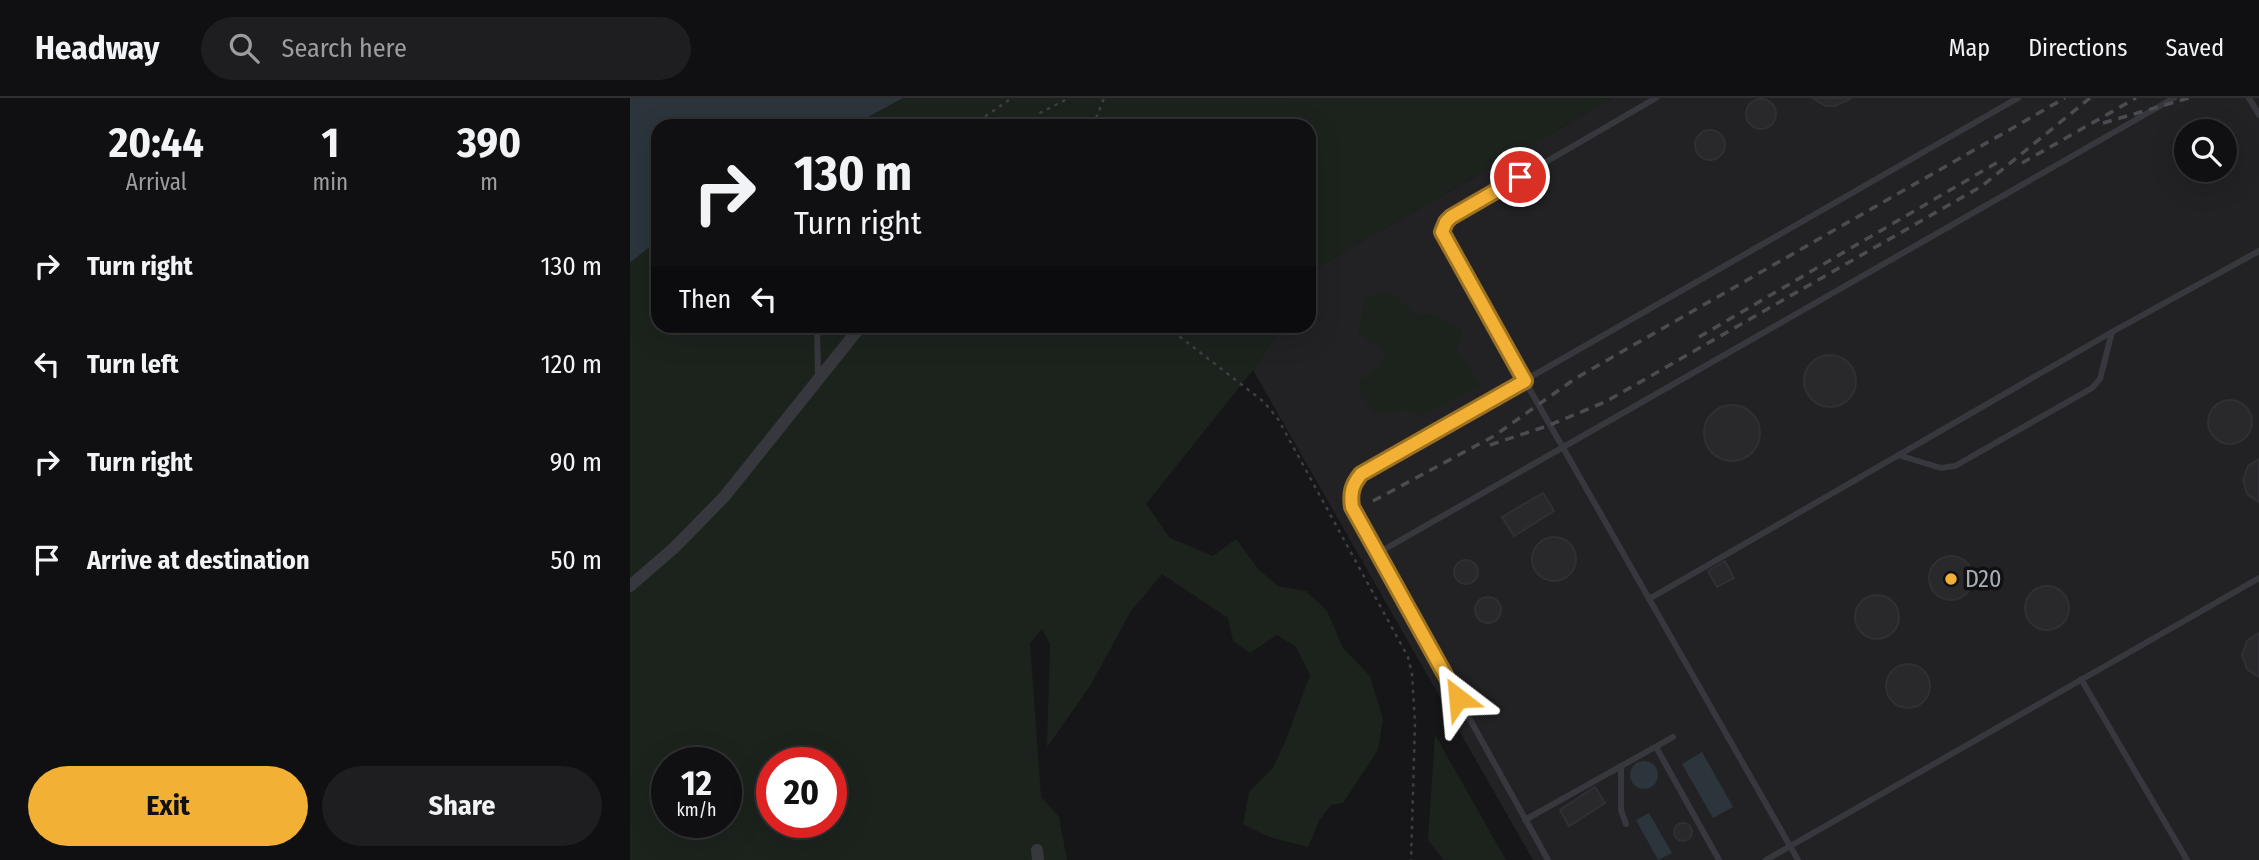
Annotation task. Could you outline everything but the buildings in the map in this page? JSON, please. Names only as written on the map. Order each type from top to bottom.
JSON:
[{"type":"street","points":[[630,586],[674,548],[724,497],[855,333]]},
{"type":"lane","points":[[1656,98],[1451,217],[1442,232],[1798,860]]},
{"type":"lane","points":[[1548,860],[1352,507],[1350,495],[1353,484],[1361,474],[2018,98]]},
{"type":"lane","points":[[1378,553],[2174,98]]},
{"type":"lane","points":[[2249,98],[2259,115]]},
{"type":"lane","points":[[1649,599],[2112,332],[2259,251]]},
{"type":"lane","points":[[1897,455],[1941,468],[1955,466],[2092,388],[2100,379],[2112,332]]},
{"type":"lane","points":[[817,333],[818,378]]},
{"type":"lane","points":[[1766,860],[2259,578]]},
{"type":"lane","points":[[2081,679],[2187,860]]},
{"type":"lane","points":[[1525,820],[1673,737]]},
{"type":"lane","points":[[1656,747],[1719,860]]},
{"type":"lane","points":[[1621,766],[1621,810],[1626,824]]},
{"type":"path","points":[[981,119],[1012,98]]},
{"type":"path","points":[[1034,119],[1040,113],[1069,98]]},
{"type":"path","points":[[1096,119],[1104,98]]},
{"type":"path","points":[[1175,333],[1264,402],[1278,419],[1408,657],[1412,674],[1415,723],[1411,860]]},
{"type":"shaded area","points":[[630,98],[903,98],[865,119],[651,119],[651,246],[630,263]]},
{"type":"shaded area","points":[[903,98],[1613,98],[1321,265],[1316,273],[1316,119],[865,119]]},
{"type":"shaded area","points":[[1613,98],[2259,98],[2259,860],[1533,860],[1253,370],[1277,333],[1316,333],[1316,273],[1321,265]]},
{"type":"shaded area","points":[[651,246],[651,333],[1277,333],[1253,370],[1146,504],[1170,538],[1213,556],[1236,539],[1259,570],[1278,586],[1306,591],[1327,611],[1343,648],[1370,676],[1383,719],[1378,750],[1343,803],[1331,805],[1319,821],[1308,847],[1269,837],[1243,824],[1249,792],[1273,768],[1310,675],[1296,647],[1277,635],[1250,653],[1233,641],[1228,618],[1162,574],[1131,611],[1090,686],[1047,747],[1050,644],[1042,629],[1030,643],[1041,797],[1059,817],[1067,860],[630,860],[630,263]]},
{"type":"shaded area","points":[[1390,291],[1415,313],[1435,315],[1462,330],[1457,350],[1481,385],[1418,416],[1404,409],[1376,414],[1361,397],[1359,381],[1376,369],[1385,353],[1358,333],[1365,297]]},
{"type":"shaded area","points":[[1435,735],[1506,860],[1444,860],[1428,840]]},
{"type":"shaded area","points":[[1702,752],[1733,807],[1713,818],[1682,764]]},
{"type":"shaded area","points":[[1644,761],[1654,765],[1658,775],[1654,785],[1644,789],[1634,785],[1630,775],[1634,765]]},
{"type":"shaded area","points":[[1649,813],[1672,853],[1658,860],[1636,820]]},
{"type":"railway","points":[[1373,501],[1494,436],[1576,378],[2065,98]]},
{"type":"railway","points":[[1490,445],[1550,425],[1607,401],[1982,186],[2090,98]]},
{"type":"railway","points":[[2022,163],[2136,98]]},
{"type":"railway","points":[[2103,123],[2189,98]]},
{"type":"railway","points":[[1699,337],[1998,162]]},
{"type":"place","name":"D20","points":[[1951,579]]},
{"type":"route","points":[[1458,698],[1352,507],[1350,495],[1353,484],[1361,474],[1525,381],[1442,232],[1451,217],[1520,177]]}]
